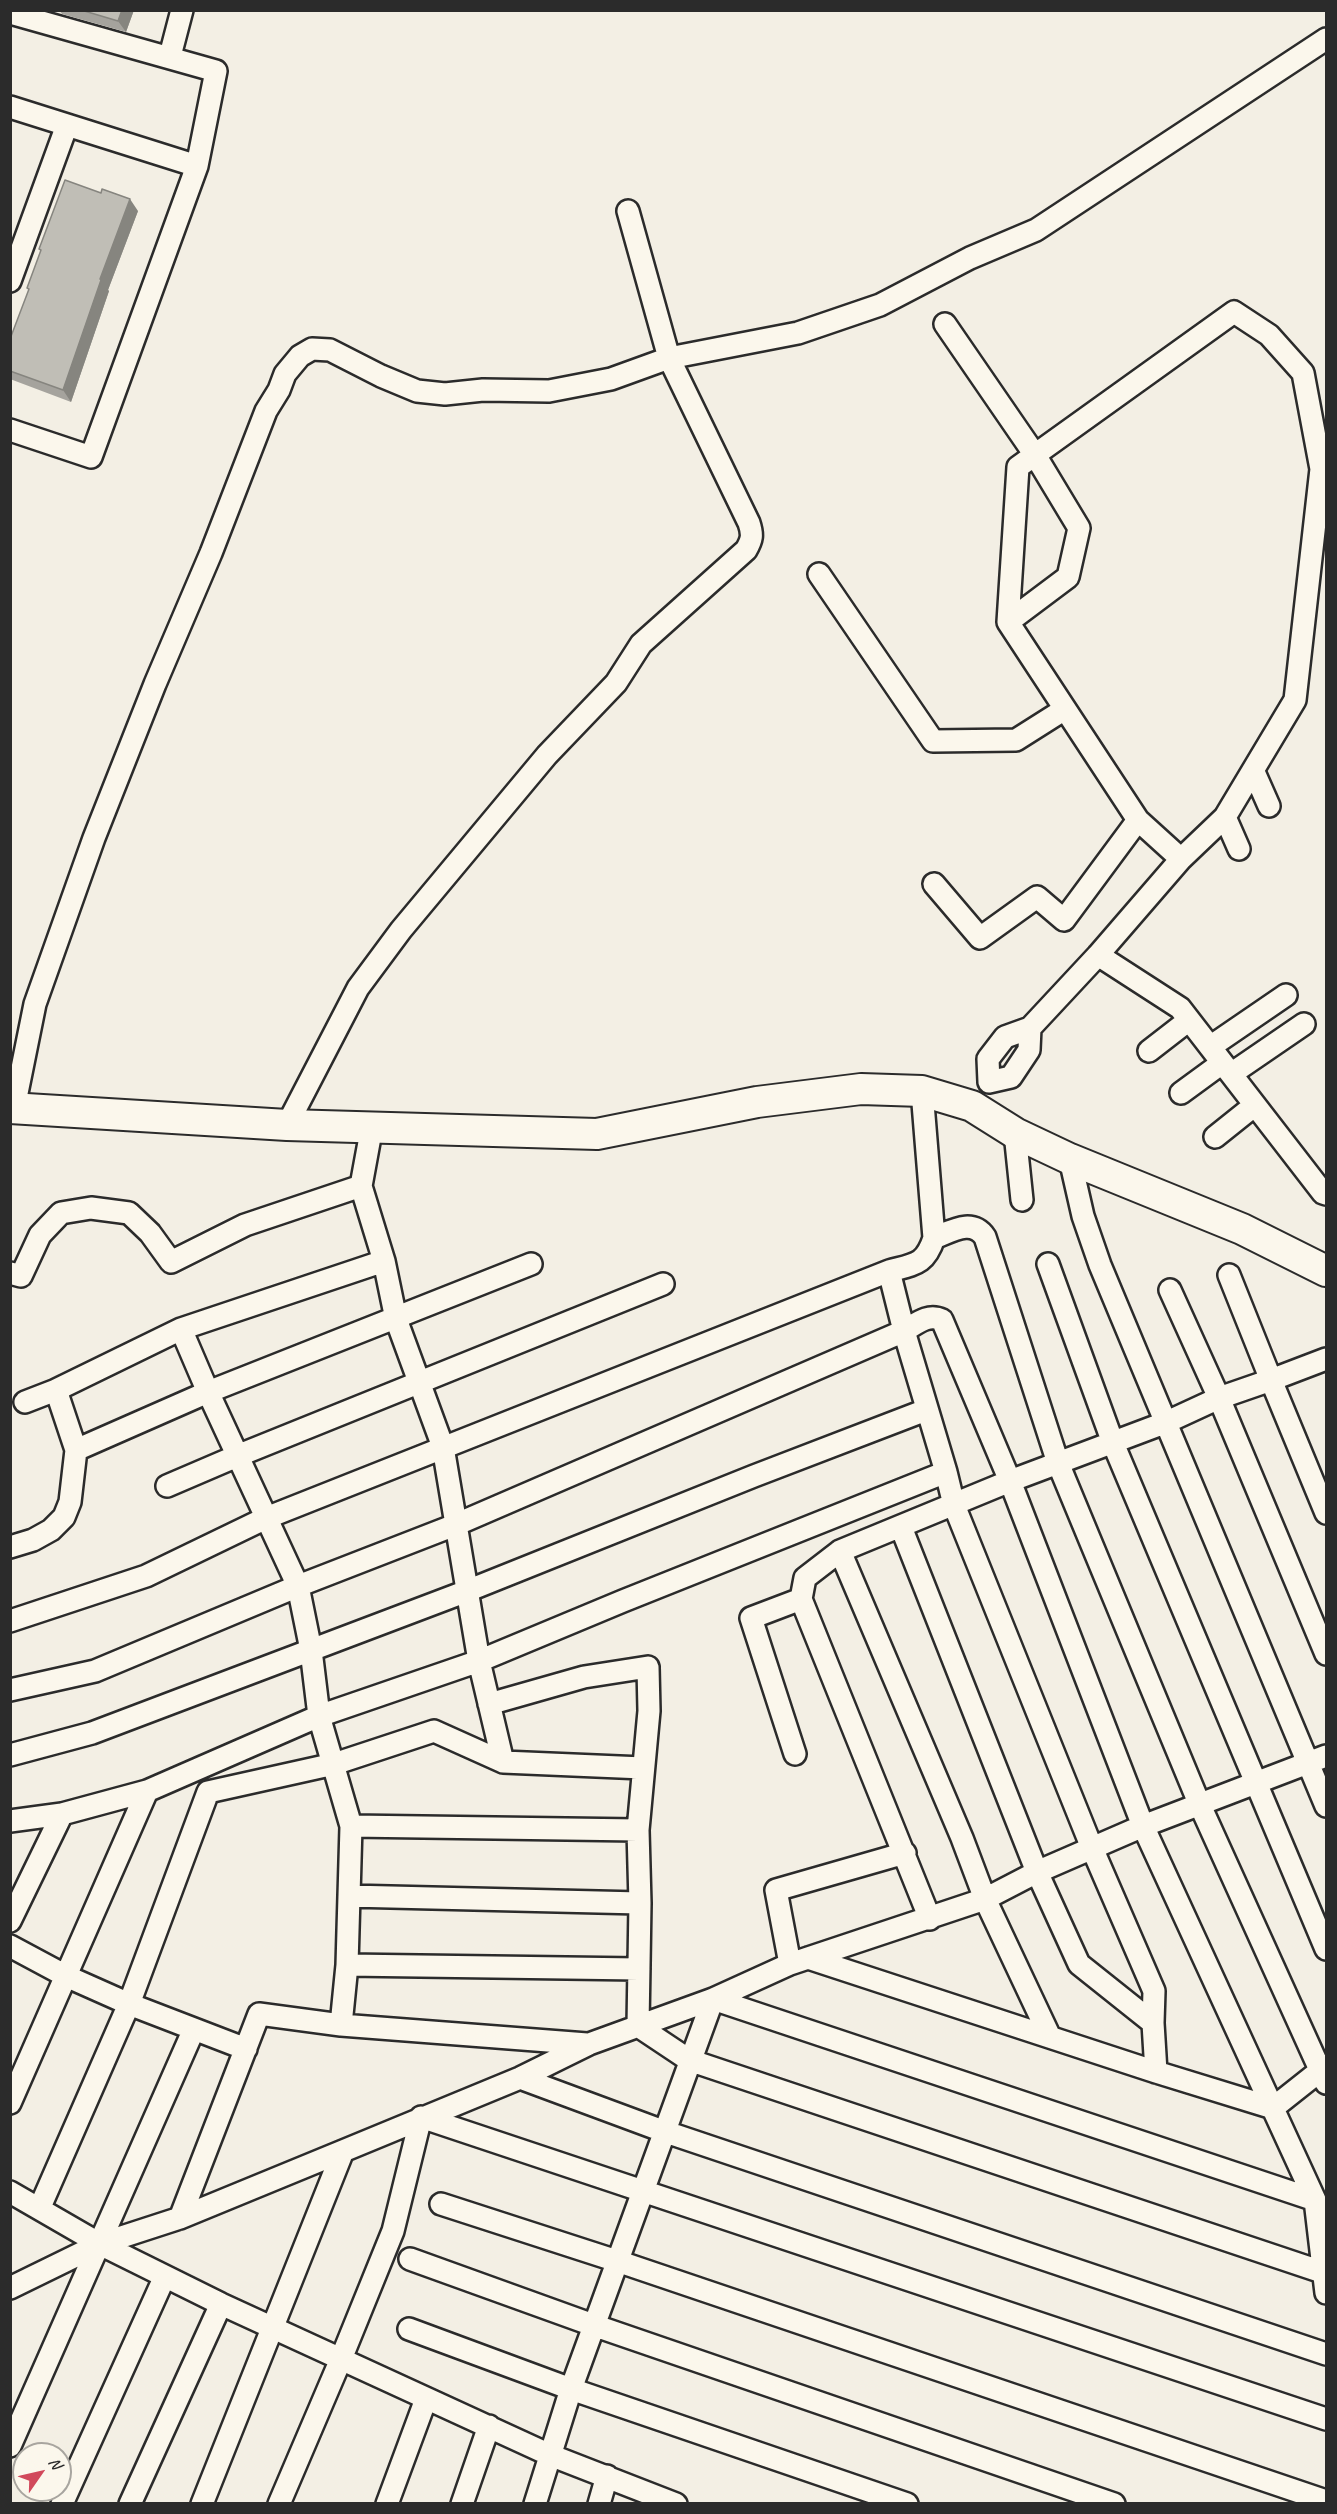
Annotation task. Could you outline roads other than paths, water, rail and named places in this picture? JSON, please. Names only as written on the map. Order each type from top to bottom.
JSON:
[{"type":"street","points":[[170,56],[182,10]]},
{"type":"street","points":[[10,13],[170,56],[216,71],[197,166],[91,457],[10,430]]},
{"type":"street","points":[[1326,39],[1036,230],[970,258],[880,305],[798,333],[669,358],[611,380],[549,391],[483,390],[445,394],[417,391],[330,350],[312,349],[300,356],[285,374],[266,411],[211,553],[154,684],[94,838],[35,1005],[12,1108],[287,1125],[597,1134],[757,1102],[861,1089],[922,1091],[972,1106],[1015,1132],[1070,1159],[1242,1229],[1326,1271]]},
{"type":"street","points":[[10,107],[197,166]]},
{"type":"street","points":[[10,281],[67,124]]},
{"type":"street","points":[[287,1125],[358,988],[401,930],[547,755],[616,683],[641,644],[746,550],[752,541],[749,524],[669,358],[628,211]]},
{"type":"street","points":[[972,1106],[989,1082],[988,1059],[1005,1037],[1030,1028],[1098,956],[1181,859],[1225,817],[1295,700],[1321,469],[1303,373],[1269,335],[1234,312],[1018,467],[1008,622],[1138,820],[1181,859]]},
{"type":"street","points":[[945,324],[1035,455],[1079,528],[1068,577],[1008,622]]},
{"type":"street","points":[[819,574],[933,741],[1016,740],[1065,709]]},
{"type":"street","points":[[1254,772],[1269,806]]},
{"type":"street","points":[[1225,817],[1239,849]]},
{"type":"street","points":[[934,884],[980,938],[1037,897],[1064,920],[1138,820]]},
{"type":"street","points":[[1098,956],[1180,1008],[1325,1193]]},
{"type":"street","points":[[1181,1093],[1221,1061],[1286,995]]},
{"type":"street","points":[[1149,1051],[1189,1020]]},
{"type":"street","points":[[1221,1061],[1304,1024]]},
{"type":"street","points":[[989,1082],[1011,1077],[1029,1050],[1030,1028]]},
{"type":"street","points":[[10,1622],[147,1576],[266,1518],[890,1271],[921,1262],[929,1252],[934,1238],[922,1091]]},
{"type":"street","points":[[1215,1137],[1255,1105]]},
{"type":"street","points":[[372,1126],[362,1186],[384,1261],[396,1319],[442,1447],[479,1661],[503,1762]]},
{"type":"street","points":[[1015,1132],[1022,1200]]},
{"type":"street","points":[[1070,1159],[1083,1216],[1100,1264],[1167,1422],[1317,1759],[1326,1806]]},
{"type":"street","points":[[10,1272],[21,1276],[40,1235],[61,1213],[91,1208],[129,1213],[150,1233],[171,1262],[245,1225],[362,1186]]},
{"type":"street","points":[[934,1238],[961,1227],[980,1229],[985,1237],[1058,1463],[1199,1803],[1324,2073],[1273,2108]]},
{"type":"street","points":[[25,1402],[56,1390],[182,1329],[384,1261]]},
{"type":"street","points":[[76,1450],[208,1392],[531,1264]]},
{"type":"street","points":[[1048,1264],[1113,1443],[1326,1949]]},
{"type":"street","points":[[890,1271],[903,1331],[954,1505],[1092,1848],[1154,1991],[1156,2073]]},
{"type":"street","points":[[1229,1275],[1326,1513]]},
{"type":"street","points":[[167,1486],[663,1284]]},
{"type":"street","points":[[1170,1290],[1219,1398],[1326,1654]]},
{"type":"street","points":[[10,1690],[95,1671],[298,1586],[455,1525],[903,1331],[928,1318],[935,1317],[942,1320],[1011,1481],[1143,1826],[1315,2200],[1326,2283],[689,2060],[638,2026]]},
{"type":"street","points":[[182,1329],[208,1392],[298,1586],[311,1650],[319,1716],[351,1826],[347,1965],[341,2025]]},
{"type":"street","points":[[930,1919],[801,1599],[805,1578],[840,1551],[1011,1481],[1167,1422],[1219,1398],[1326,1359]]},
{"type":"street","points":[[10,1547],[33,1540],[51,1530],[64,1517],[70,1502],[76,1450],[56,1390]]},
{"type":"street","points":[[10,1755],[92,1733],[467,1591],[926,1410]]},
{"type":"street","points":[[10,1821],[62,1814],[147,1791],[319,1716],[479,1661],[946,1472]]},
{"type":"street","points":[[901,1527],[1037,1872],[1079,1964],[1153,2023]]},
{"type":"street","points":[[840,1551],[962,1838],[985,1899],[1050,2037]]},
{"type":"street","points":[[795,1754],[751,1618],[801,1599]]},
{"type":"street","points":[[489,1704],[584,1677],[648,1667],[649,1711],[638,1830],[640,1903],[638,2026]]},
{"type":"street","points":[[40,2208],[129,2004],[208,1792],[334,1764],[434,1731],[503,1762],[644,1768]]},
{"type":"street","points":[[10,2289],[100,2244],[180,2218],[520,2078],[589,2044],[712,1999],[799,1961],[985,1899],[1037,1872],[1143,1826],[1317,1759]]},
{"type":"street","points":[[10,2103],[147,1791]]},
{"type":"street","points":[[10,1921],[62,1814]]},
{"type":"street","points":[[351,1826],[638,1830]]},
{"type":"street","points":[[799,1961],[776,1890],[905,1853]]},
{"type":"street","points":[[350,1896],[640,1903]]},
{"type":"street","points":[[10,1946],[66,1976],[129,2004],[246,2049]]},
{"type":"street","points":[[799,1961],[1273,2108]]},
{"type":"street","points":[[347,1965],[639,1969]]},
{"type":"street","points":[[712,1999],[1315,2200]]},
{"type":"street","points":[[535,2504],[593,2325],[712,1999]]},
{"type":"street","points":[[180,2218],[259,2014],[341,2025],[589,2044]]},
{"type":"street","points":[[10,2446],[194,2029]]},
{"type":"street","points":[[520,2078],[663,2131],[1326,2354]]},
{"type":"street","points":[[421,2117],[1326,2419]]},
{"type":"street","points":[[279,2504],[393,2231],[421,2117]]},
{"type":"street","points":[[202,2504],[343,2151]]},
{"type":"street","points":[[10,2192],[100,2244],[221,2304],[550,2455],[675,2504]]},
{"type":"street","points":[[441,2204],[617,2260],[1326,2501]]},
{"type":"street","points":[[411,2259],[593,2325],[1114,2504]]},
{"type":"street","points":[[62,2504],[165,2276]]},
{"type":"street","points":[[130,2504],[221,2304]]},
{"type":"street","points":[[409,2329],[571,2389],[907,2504]]},
{"type":"street","points":[[387,2504],[426,2399]]},
{"type":"street","points":[[462,2504],[489,2426]]},
{"type":"street","points":[[599,2504],[607,2476]]}]
